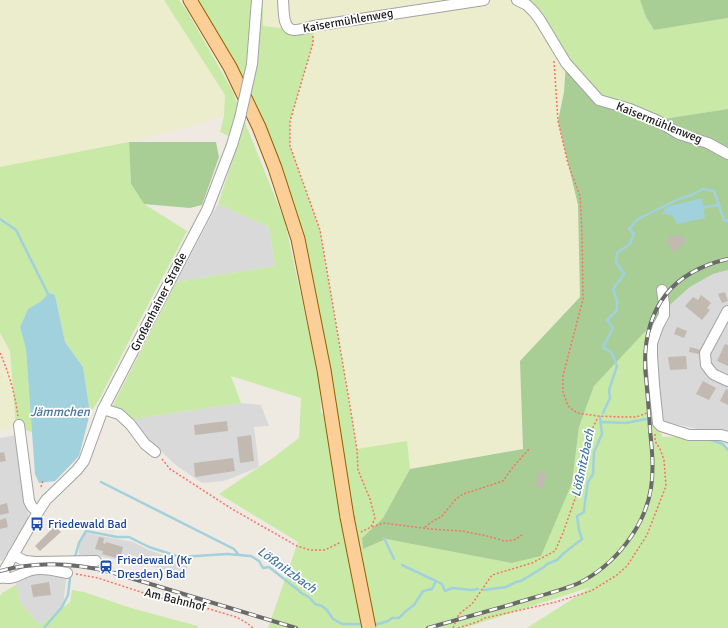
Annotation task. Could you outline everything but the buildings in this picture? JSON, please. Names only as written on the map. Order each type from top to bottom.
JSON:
[{"type":"main road","points":[[190,0],[230,67],[259,128],[275,168],[298,240],[324,370],[347,517],[369,628]]},
{"type":"street","name":"Großenhainer Straße","points":[[0,577],[46,500],[77,470],[84,461],[104,409],[207,210],[232,145],[240,118],[252,64],[257,0]]},
{"type":"street","name":"Kaisermühlenweg","points":[[283,0],[286,24],[288,29],[293,31],[314,26],[484,0]]},
{"type":"street","name":"Kaisermühlenweg","points":[[517,0],[534,12],[566,63],[599,100],[630,109],[650,117],[680,134],[708,143],[728,154]]},
{"type":"street","points":[[662,290],[664,315],[652,343],[658,423],[661,426],[689,435],[721,435],[728,437]]},
{"type":"street","points":[[728,311],[705,354],[706,365],[713,374],[728,381]]},
{"type":"street","points":[[104,409],[119,414],[130,424],[144,444],[155,452]]},
{"type":"street","points":[[19,425],[29,501],[32,507],[38,512]]},
{"type":"street","points":[[13,556],[36,562],[96,561]]},
{"type":"street","points":[[0,577],[11,578],[31,570],[40,569],[67,573]]},
{"type":"path","points":[[314,26],[313,43],[290,121],[290,146],[320,230],[355,434],[358,470],[370,499],[375,518],[371,527]]},
{"type":"path","points":[[553,42],[558,121],[568,164],[580,196],[582,232],[583,299],[563,376],[563,392],[568,406],[577,413],[598,416],[636,417],[647,413],[657,412]]},
{"type":"path","points":[[0,353],[12,385],[19,425]]},
{"type":"path","points":[[453,628],[459,614],[472,604],[492,575],[532,563],[555,551],[576,496],[585,444],[598,416]]},
{"type":"path","points":[[458,628],[477,622],[484,618],[556,602],[591,591],[617,575],[627,566],[647,536],[666,486],[664,460],[655,441],[655,434],[661,426]]},
{"type":"path","points":[[424,528],[441,517],[456,499],[463,494],[503,481],[530,448]]},
{"type":"path","points":[[155,452],[170,469],[232,509],[297,546],[310,550],[325,550],[344,540]]},
{"type":"path","points":[[40,487],[43,480]]},
{"type":"path","points":[[358,534],[371,527],[384,523],[462,531],[504,541],[514,540],[522,535]]},
{"type":"path","points":[[96,561],[112,563],[112,570]]},
{"type":"path","name":"Am Bahnhof","points":[[67,573],[98,578],[153,596],[206,608],[236,618],[247,623],[252,628]]},
{"type":"shaded area","points":[[218,204],[269,227],[275,266],[176,282]]},
{"type":"shaded area","points":[[728,270],[728,445],[715,436],[702,430],[662,421],[655,381],[657,319],[690,287],[713,274]]},
{"type":"shaded area","points":[[241,403],[261,405],[269,426],[254,427],[259,467],[224,481],[202,483],[177,466],[151,442],[133,419]]},
{"type":"shaded area","points":[[16,435],[25,501],[29,518],[2,561],[0,560],[0,438]]},
{"type":"shaded area","points":[[86,533],[133,542],[149,550],[188,564],[185,575],[147,565],[143,566],[98,556],[79,557],[79,546]]},
{"type":"shaded area","points":[[29,575],[46,575],[66,579],[63,607],[40,625],[21,604],[16,585],[16,580]]},
{"type":"green space","points":[[0,0],[164,0],[225,95],[224,116],[129,142],[0,167]]},
{"type":"green space","points":[[164,0],[179,0],[187,11],[232,90],[285,222],[320,384],[321,412],[338,430],[281,170],[240,73],[197,0],[263,0],[263,26],[288,29],[314,26],[313,43],[290,121],[290,146],[320,230],[357,449],[407,441],[410,469],[383,518],[362,538],[363,549],[386,539],[511,563],[572,483],[579,427],[594,386],[657,319],[657,409],[662,437],[715,436],[728,448],[728,628],[527,628],[591,587],[464,628],[268,628],[298,542],[219,494],[274,457],[299,438],[301,398],[231,376],[241,403],[133,419],[112,407],[176,282],[275,266],[269,227],[218,204],[239,141],[220,132],[224,116],[225,95]]},
{"type":"green space","points":[[263,0],[517,0],[527,5],[566,63],[564,92],[558,121],[578,205],[580,297],[520,361],[523,449],[410,469],[407,441],[357,450],[320,230],[290,146],[290,121],[313,43],[288,29],[263,26]]},
{"type":"green space","points":[[517,0],[640,0],[646,17],[654,30],[728,18],[728,109],[656,120],[599,100],[540,20]]},
{"type":"green space","points":[[640,0],[728,0],[728,18],[654,30],[646,17]]},
{"type":"green space","points":[[566,63],[599,100],[656,120],[728,109],[728,270],[713,274],[690,287],[673,302],[594,386],[579,427],[572,483],[541,556],[511,563],[386,539],[363,549],[362,538],[383,518],[410,469],[523,449],[520,361],[580,297],[578,205],[558,121],[564,92]]},
{"type":"green space","points":[[129,142],[131,184],[144,204],[187,231],[99,400],[90,413],[83,367],[65,342],[55,295],[49,293],[40,302],[28,309],[20,327],[26,349],[32,432],[16,427],[10,351],[0,333],[0,167]]},
{"type":"green space","points":[[129,142],[216,142],[219,157],[202,205],[190,208],[144,204],[131,184]]},
{"type":"green space","points":[[0,333],[10,350],[16,427],[0,431]]},
{"type":"green space","points":[[16,585],[21,604],[40,625],[70,602],[72,590],[84,592],[131,608],[198,626],[198,628],[0,628],[0,596],[2,593]]},
{"type":"water","points":[[702,198],[705,218],[677,224],[672,215],[662,214],[666,207]]},
{"type":"water","name":"Jämmchen","points":[[49,293],[55,295],[65,342],[83,367],[90,413],[79,456],[55,481],[39,483],[35,474],[26,349],[20,327],[28,309],[40,302]]},
{"type":"waterway","name":"Lößnitzbach","points":[[603,413],[610,398],[609,390],[617,366],[612,353],[603,347],[613,328],[607,320],[617,310],[617,300],[613,289],[624,274],[616,262],[617,253],[630,244],[634,234],[629,229],[638,219],[703,189],[714,191],[724,220],[728,220]]},
{"type":"waterway","points":[[701,208],[719,205]]},
{"type":"waterway","points":[[0,219],[16,230],[48,294],[48,297]]},
{"type":"waterway","name":"Lößnitzbach","points":[[484,590],[506,587],[521,581],[547,564],[557,560],[582,539],[577,516],[584,512],[588,482],[593,474],[594,452],[602,434],[600,417]]},
{"type":"waterway","points":[[601,422],[626,423],[646,419]]},
{"type":"waterway","points":[[711,440],[723,444],[728,450]]},
{"type":"waterway","points":[[101,482],[234,549],[238,554]]},
{"type":"waterway","name":"Lößnitzbach","points":[[75,557],[79,543],[86,531],[117,537],[129,537],[149,547],[180,557],[227,554],[251,556],[259,561],[263,568],[269,567],[309,597],[315,604],[322,606],[327,610],[333,619],[342,624],[363,624]]},
{"type":"waterway","points":[[384,538],[394,559]]},
{"type":"waterway","points":[[402,565],[436,581]]},
{"type":"waterway","name":"Lößnitzbach","points":[[44,628],[62,607],[68,595],[70,578]]},
{"type":"waterway","name":"Lößnitzbach","points":[[372,624],[378,624],[392,618],[399,618],[414,605],[423,591],[432,589],[436,581],[442,584],[445,591],[452,588],[472,590],[478,589]]},
{"type":"railway","points":[[428,628],[554,592],[579,583],[605,566],[626,543],[635,530],[648,503],[652,481],[653,466],[645,367],[646,346],[650,327],[656,311],[665,296],[676,284],[691,273],[708,265],[728,259]]},
{"type":"railway","points":[[0,571],[28,566],[57,564],[86,567],[114,573],[296,628]]},
{"type":"place","name":"Friedewald Bad","points":[[37,524]]},
{"type":"place","name":"Friedewald (Kr Dresden) Bad","points":[[106,567]]}]
